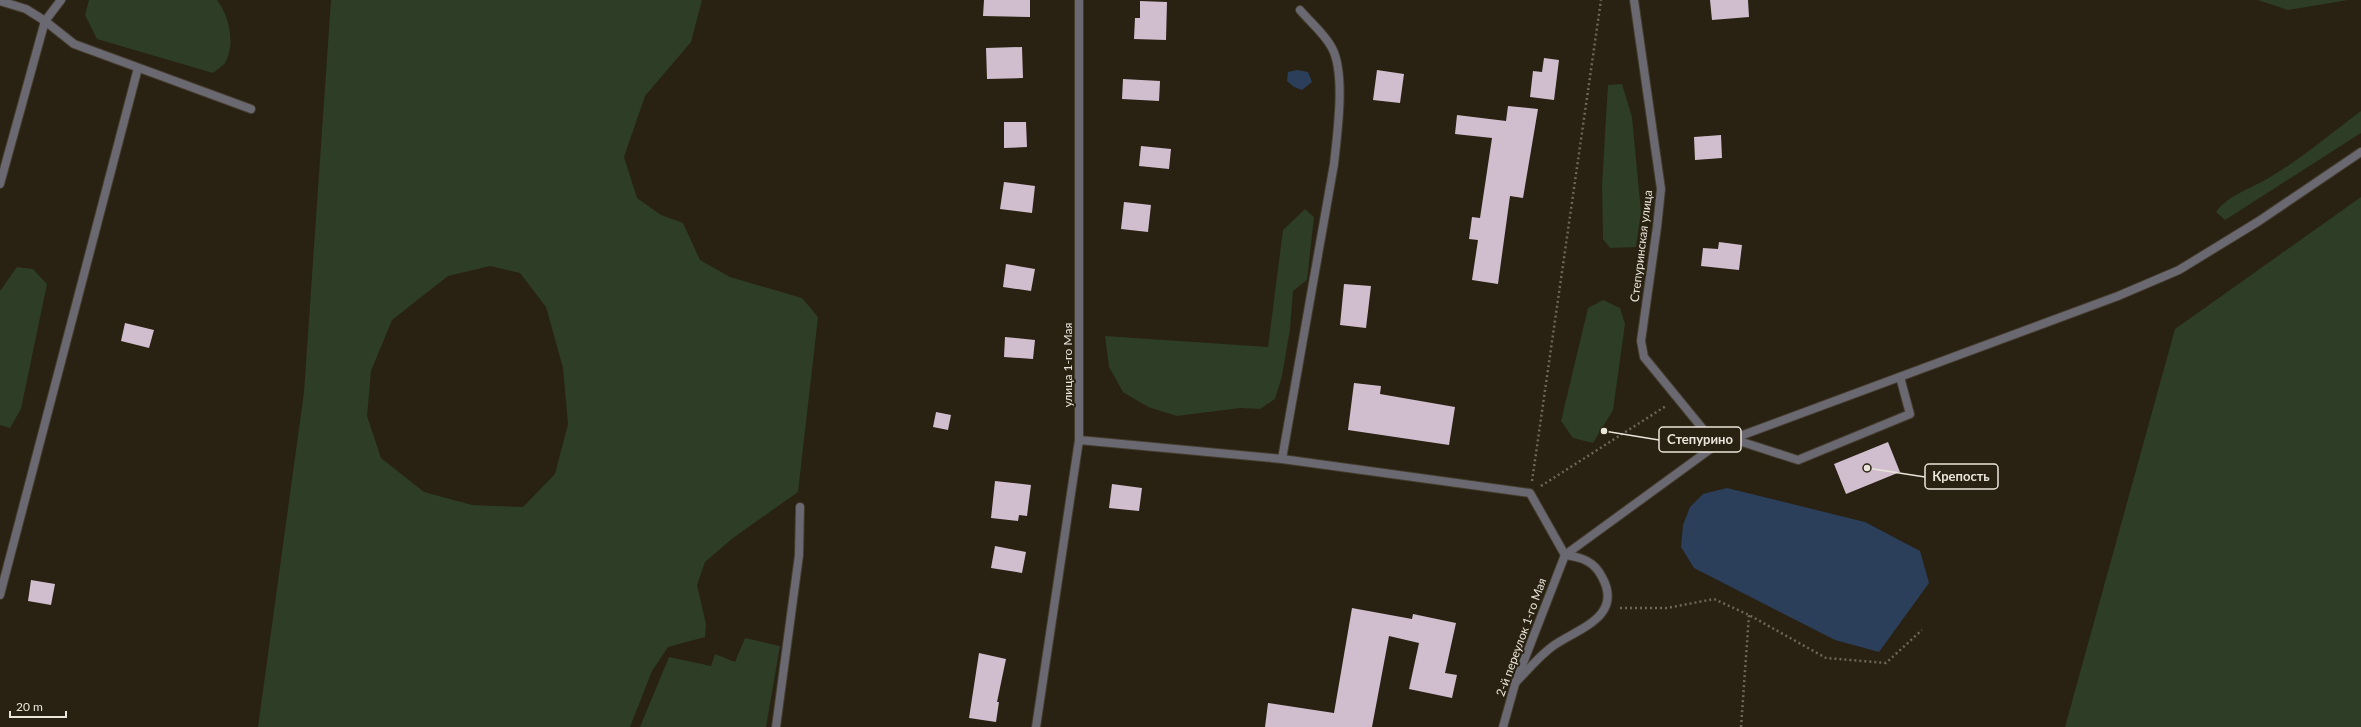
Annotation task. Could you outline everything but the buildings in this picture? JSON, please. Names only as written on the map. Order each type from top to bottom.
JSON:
[{"type":"street","points":[[0,184],[45,21],[61,0]]},
{"type":"street","name":"улица 1-го Мая","points":[[1036,727],[1079,440],[1079,0]]},
{"type":"street","name":"Степуринская улица","points":[[1634,0],[1661,189],[1641,341],[1644,357],[1716,445]]},
{"type":"street","points":[[0,1],[26,9],[45,21],[74,44],[251,109]]},
{"type":"street","points":[[1282,459],[1334,164],[1339,115],[1340,80],[1332,48],[1300,10]]},
{"type":"street","points":[[0,594],[138,68]]},
{"type":"street","points":[[1565,555],[1716,445],[2118,296],[2179,270],[2259,221],[2361,152]]},
{"type":"street","points":[[1733,439],[1798,460],[1910,414],[1900,377]]},
{"type":"street","points":[[1079,440],[1282,459],[1530,493],[1565,555],[1584,559],[1599,570],[1605,582],[1607,595],[1605,608],[1599,619],[1552,647],[1515,684]]},
{"type":"street","points":[[776,727],[799,555],[800,507]]},
{"type":"street","name":"2-й переулок 1-го Мая","points":[[1503,727],[1515,684],[1565,555]]},
{"type":"path","points":[[1530,493],[1602,0]]},
{"type":"path","points":[[1530,493],[1678,398]]},
{"type":"path","points":[[1605,608],[1667,608],[1714,599],[1749,615],[1826,658],[1886,663],[1922,630]]},
{"type":"path","points":[[1741,727],[1749,615]]},
{"type":"green space","points":[[89,0],[217,0],[225,14],[230,30],[230,48],[225,63],[213,73],[97,39],[85,15]]},
{"type":"green space","points":[[331,0],[702,0],[691,42],[645,96],[624,157],[637,198],[661,215],[683,223],[700,260],[730,277],[802,298],[818,317],[798,492],[733,538],[705,562],[697,585],[706,624],[705,637],[668,647],[652,671],[630,727],[258,727],[304,392]],"holes":[[[490,266],[520,273],[546,307],[563,368],[568,424],[555,474],[523,507],[472,505],[424,492],[381,458],[367,416],[371,371],[392,320],[448,276]]]},
{"type":"green space","points":[[2258,0],[2348,0],[2288,10]]},
{"type":"green space","points":[[1622,84],[1632,117],[1641,212],[1636,247],[1610,248],[1603,239],[1602,185],[1608,85]]},
{"type":"green space","points":[[2361,111],[2361,133],[2225,220],[2216,212],[2233,197],[2291,164]]},
{"type":"green space","points":[[2361,197],[2361,727],[2065,727],[2175,329]]},
{"type":"green space","points":[[1305,209],[1314,217],[1307,280],[1293,291],[1290,329],[1282,376],[1275,399],[1260,409],[1240,408],[1177,416],[1148,407],[1123,392],[1109,367],[1105,336],[1268,347],[1283,230]]},
{"type":"green space","points":[[17,267],[33,269],[47,284],[21,409],[10,428],[0,425],[0,291]]},
{"type":"green space","points":[[1603,300],[1620,308],[1625,324],[1613,410],[1593,443],[1573,438],[1561,421],[1588,308]]},
{"type":"green space","points":[[745,638],[780,646],[766,727],[640,727],[669,657],[711,666],[715,654],[735,662]]},
{"type":"water","points":[[1297,70],[1308,72],[1312,82],[1302,90],[1294,87],[1287,81],[1288,72]]},
{"type":"water","points":[[1727,488],[1865,522],[1920,551],[1929,583],[1879,652],[1835,640],[1694,568],[1681,547],[1683,525],[1690,507],[1703,494]]},
{"type":"place","name":"Степурино","points":[[1604,431]]},
{"type":"place","name":"Крепость","points":[[1867,468]]}]
